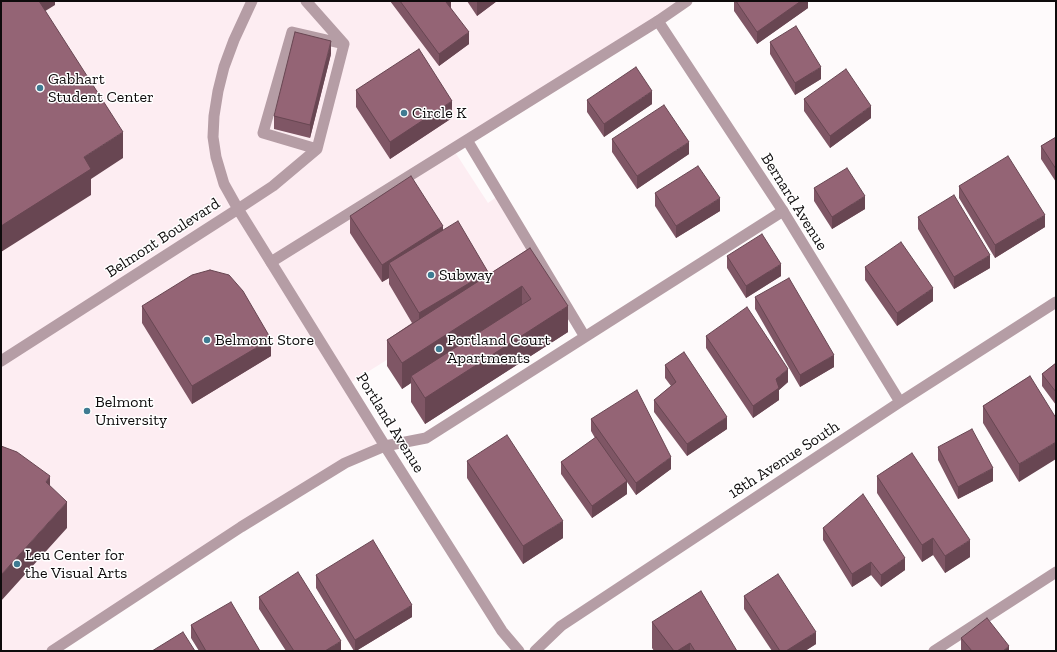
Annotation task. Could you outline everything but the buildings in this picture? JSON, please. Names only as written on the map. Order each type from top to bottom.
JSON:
[{"type":"street","name":"Belmont Boulevard","points":[[1,361],[238,208],[224,184],[216,157],[213,137],[214,116],[224,67],[234,40],[252,1]]},
{"type":"street","points":[[306,1],[344,44]]},
{"type":"street","points":[[272,262],[658,21],[687,1]]},
{"type":"street","name":"Bernard Avenue","points":[[658,21],[783,211],[900,402]]},
{"type":"street","points":[[317,149],[263,133],[276,101],[286,65],[292,32],[344,44]]},
{"type":"street","points":[[238,208],[273,186],[317,149],[321,115],[331,76],[344,44]]},
{"type":"street","points":[[467,140],[584,337]]},
{"type":"street","name":"Portland Avenue","points":[[238,208],[385,446],[502,631],[520,651]]},
{"type":"street","points":[[52,651],[241,527],[346,463],[385,446],[426,438],[783,211]]},
{"type":"street","name":"18th Avenue South","points":[[535,651],[561,626],[900,402],[1056,302]]},
{"type":"street","points":[[934,651],[1056,572]]},
{"type":"shaded area","points":[[1,1],[687,1],[453,149],[488,203],[502,193],[545,260],[347,385],[385,446],[345,463],[52,651],[1,651]]},
{"type":"place","name":"Gabhart Student Center","points":[[40,88]]},
{"type":"place","name":"Circle K","points":[[404,113]]},
{"type":"place","name":"Subway","points":[[431,275]]},
{"type":"place","name":"Belmont Store","points":[[207,340]]},
{"type":"place","name":"Portland Court Apartments","points":[[439,349]]},
{"type":"place","name":"Belmont University","points":[[87,411]]},
{"type":"place","name":"Leu Center for the Visual Arts","points":[[17,564]]}]
